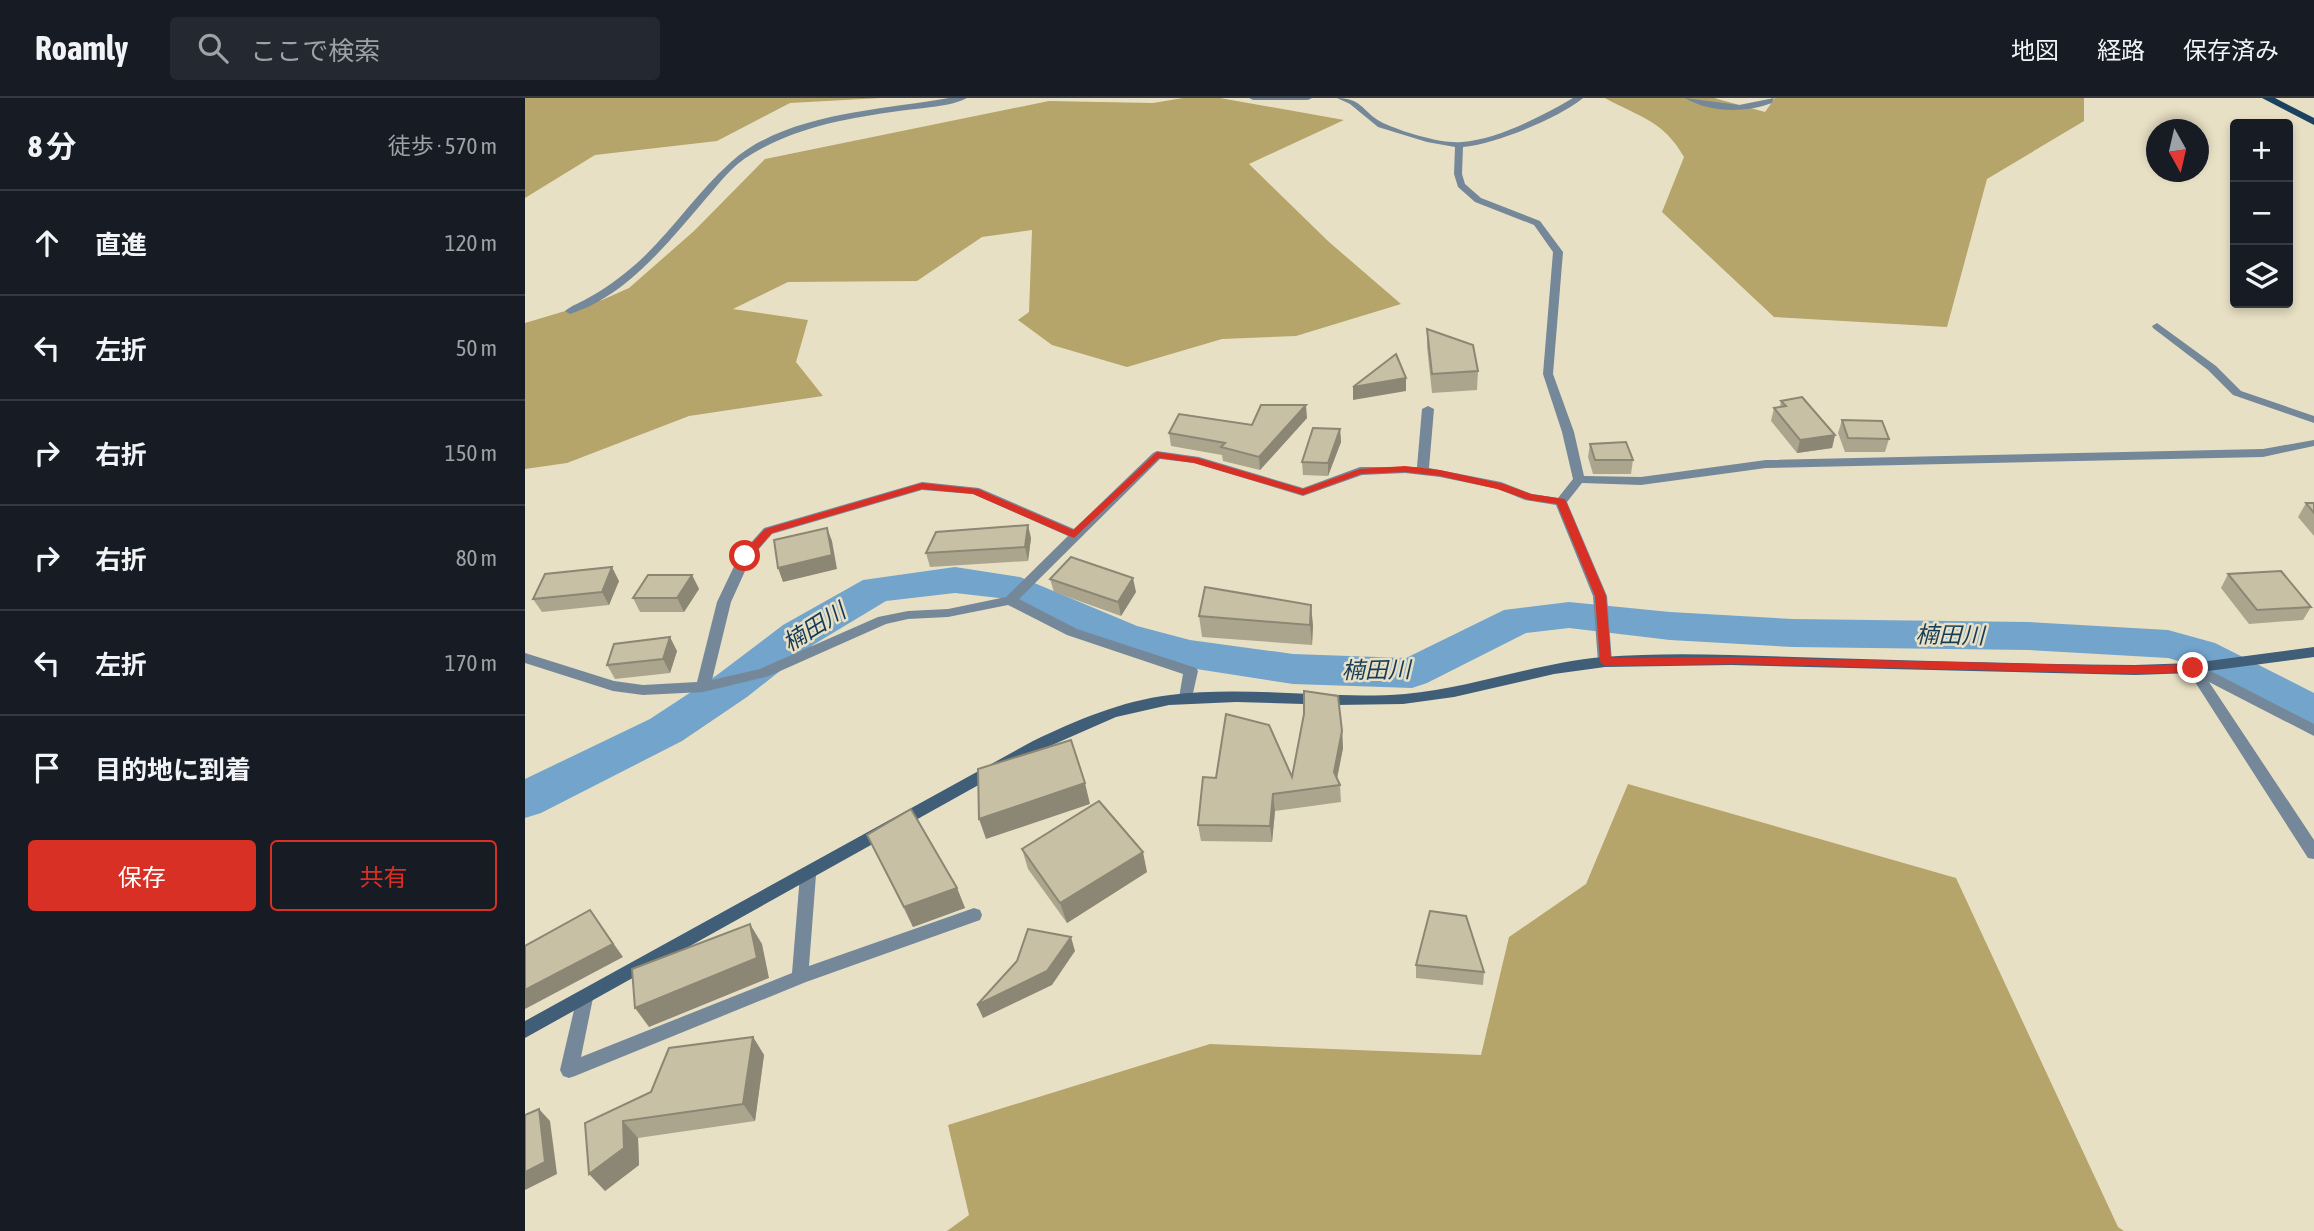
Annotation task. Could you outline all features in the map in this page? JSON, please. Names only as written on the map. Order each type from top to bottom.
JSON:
[{"type":"main road","points":[[2267,98],[2314,122]]},
{"type":"street","points":[[570,311],[599,297],[649,260],[712,187],[746,154],[831,121],[963,98]]},
{"type":"street","points":[[1253,98],[1308,98]]},
{"type":"street","points":[[1341,98],[1358,105],[1372,121],[1381,125],[1459,145],[1476,143],[1520,126],[1579,98]]},
{"type":"street","points":[[1689,98],[1717,106],[1755,108],[1770,98]]},
{"type":"street","points":[[1459,145],[1458,174],[1461,185],[1478,200],[1537,223],[1558,252],[1548,374],[1568,432],[1579,479]]},
{"type":"street","points":[[2157,326],[2212,368],[2237,393],[2314,419]]},
{"type":"street","points":[[1423,471],[1428,410]]},
{"type":"street","points":[[1579,479],[1641,481],[1779,463],[2263,453],[2314,443]]},
{"type":"street","points":[[525,658],[613,686],[643,690],[703,687],[764,673],[883,620],[908,614],[948,613],[1012,596],[1157,455],[1195,460],[1303,492],[1360,471],[1423,471],[1500,486],[1529,497],[1561,502]]},
{"type":"street","points":[[1561,502],[1579,479]]},
{"type":"street","points":[[703,687],[724,601],[745,556],[768,531],[922,486],[975,491],[1074,534]]},
{"type":"street","points":[[1561,502],[1600,596],[1605,662]]},
{"type":"street","points":[[1012,596],[1072,632],[1191,671],[1186,698]]},
{"type":"street","points":[[525,1030],[1038,745],[1093,719],[1136,706],[1186,698],[1289,696],[1367,702],[1415,698],[1516,675],[1605,662],[1739,660],[2135,670],[2193,668],[2314,652]]},
{"type":"street","points":[[2193,668],[2314,731]]},
{"type":"street","points":[[2193,668],[2314,853]]},
{"type":"street","points":[[800,977],[807,875]]},
{"type":"street","points":[[584,998],[569,1070],[800,977],[974,915]]},
{"type":"shaded area","points":[[525,98],[881,98],[790,103],[717,141],[595,155],[525,198]]},
{"type":"shaded area","points":[[1183,98],[1220,98],[1344,120],[1249,164],[1329,242],[1401,304],[1296,336],[1222,339],[1127,367],[1052,345],[1018,320],[1029,312],[1032,230],[982,237],[917,281],[788,282],[733,309],[808,320],[796,362],[823,396],[689,416],[567,463],[525,469],[525,323],[602,300],[629,288],[694,231],[765,159],[1049,101],[1153,103]]},
{"type":"shaded area","points":[[1605,98],[1714,98],[1765,112],[1775,98],[2084,98],[2084,121],[1987,179],[1947,327],[1774,317],[1662,212],[1684,157],[1676,145],[1659,127]]},
{"type":"shaded area","points":[[1628,784],[1956,878],[2118,1227],[2124,1231],[947,1231],[969,1215],[948,1125],[1210,1044],[1481,1055],[1509,937],[1586,884]]},
{"type":"building","points":[[1427,329],[1473,345],[1478,371],[1432,374]]},
{"type":"building","points":[[1396,354],[1406,378],[1353,387]]},
{"type":"building","points":[[1802,397],[1835,435],[1800,440],[1774,408],[1786,406],[1781,401]]},
{"type":"building","points":[[1261,405],[1306,405],[1259,457],[1221,447],[1225,443],[1169,433],[1179,414],[1252,425]]},
{"type":"building","points":[[1842,420],[1882,421],[1889,439],[1848,438]]},
{"type":"building","points":[[1313,428],[1340,429],[1328,463],[1302,462]]},
{"type":"building","points":[[1626,442],[1633,460],[1595,460],[1590,444]]},
{"type":"building","points":[[2306,503],[2314,503],[2314,513]]},
{"type":"building","points":[[1028,525],[1025,547],[926,553],[936,532]]},
{"type":"building","points":[[827,528],[832,555],[778,568],[774,540]]},
{"type":"building","points":[[1071,557],[1133,578],[1118,602],[1050,579]]},
{"type":"building","points":[[612,567],[602,592],[533,599],[545,574]]},
{"type":"building","points":[[2281,571],[2311,607],[2257,610],[2228,574]]},
{"type":"building","points":[[648,575],[692,575],[677,598],[633,598]]},
{"type":"building","points":[[1205,587],[1311,605],[1310,625],[1199,616]]},
{"type":"building","points":[[670,637],[663,659],[607,665],[614,644]]},
{"type":"building","points":[[1304,691],[1338,696],[1342,731],[1334,772],[1340,785],[1273,794],[1270,826],[1198,825],[1203,777],[1216,778],[1226,714],[1269,725],[1292,777],[1304,714]]},
{"type":"building","points":[[1071,740],[1085,783],[979,819],[978,769]]},
{"type":"building","points":[[1099,801],[1143,852],[1060,903],[1022,849]]},
{"type":"building","points":[[911,809],[957,888],[904,907],[867,835]]},
{"type":"building","points":[[590,910],[613,944],[525,990],[525,946]]},
{"type":"building","points":[[1430,911],[1466,916],[1484,972],[1416,965]]},
{"type":"building","points":[[750,924],[757,958],[635,1008],[632,969]]},
{"type":"building","points":[[1028,929],[1071,937],[1047,971],[977,1005],[1017,961]]},
{"type":"building","points":[[753,1037],[743,1104],[623,1121],[624,1148],[589,1174],[585,1123],[651,1092],[669,1048]]},
{"type":"building","points":[[539,1109],[545,1162],[525,1172],[525,1115]]},
{"type":"waterway","name":"楠田川","points":[[525,800],[666,730],[732,686],[798,635],[877,589],[955,580],[1006,586],[1124,636],[1190,654],[1293,669],[1412,673],[1518,620],[1569,615],[1670,626],[1793,633],[2028,636],[2168,644],[2200,653],[2314,712]]},
{"type":"route","points":[[745,556],[768,531],[922,486],[975,491],[1008,508],[1074,534],[1157,455],[1195,460],[1303,492],[1360,471],[1405,469],[1440,473],[1500,486],[1529,497],[1561,502],[1600,596],[1605,662],[1739,660],[1981,668],[2193,668]]}]
